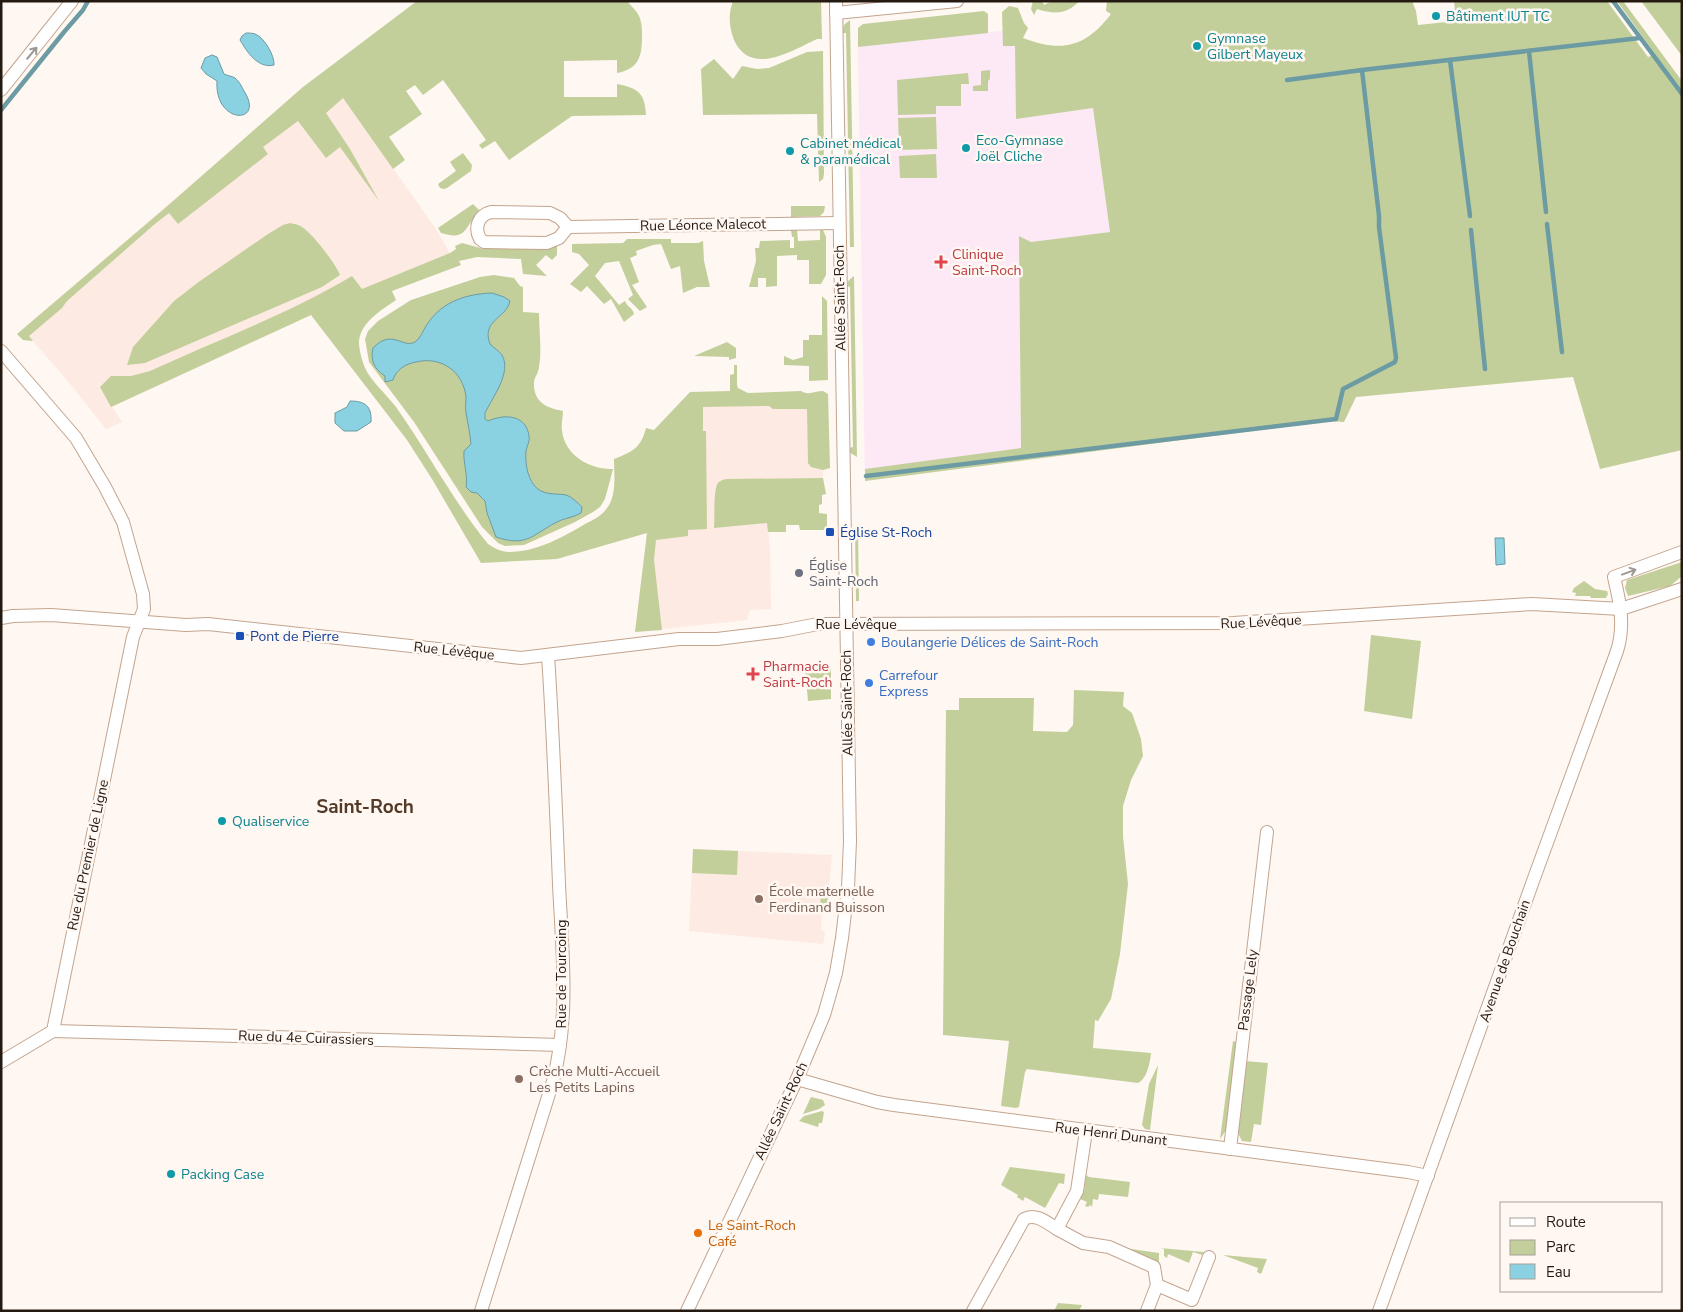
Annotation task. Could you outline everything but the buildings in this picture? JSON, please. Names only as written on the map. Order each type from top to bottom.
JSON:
[{"type":"street","points":[[1,90],[72,1]]},
{"type":"street","points":[[836,7],[957,1]]},
{"type":"street","name":"Allée Saint-Roch","points":[[686,1311],[819,1029],[831,993],[839,958],[846,907],[850,841],[838,223],[836,7]]},
{"type":"street","points":[[491,212],[550,214],[560,218],[568,227],[559,238],[541,244],[484,242],[480,240],[477,231],[481,217],[491,212]]},
{"type":"street","name":"Rue Léonce Malecot","points":[[568,227],[838,223]]},
{"type":"street","name":"Rue du Premier de Ligne","points":[[1,352],[76,438],[105,487],[123,522],[144,594],[144,609],[133,637],[53,1031]]},
{"type":"street","name":"Avenue de Bouchain","points":[[1379,1311],[1617,651],[1621,636],[1622,609],[1614,577],[1682,552]]},
{"type":"street","name":"Rue Lévêque","points":[[1,618],[51,615],[186,625],[213,624],[508,657],[548,656],[690,638],[710,639],[790,630],[810,624],[1233,623],[1532,604],[1622,609],[1682,590]]},
{"type":"street","name":"Rue de Tourcoing","points":[[481,1311],[553,1081],[563,1016],[564,974],[548,656]]},
{"type":"street","name":"Passage Lely","points":[[1230,1149],[1267,832]]},
{"type":"street","points":[[1,1062],[53,1031]]},
{"type":"street","name":"Rue du 4e Cuirassiers","points":[[53,1031],[560,1045]]},
{"type":"street","name":"Rue Henri Dunant","points":[[797,1079],[885,1104],[1398,1170],[1428,1176]]},
{"type":"street","points":[[1057,1229],[1077,1191],[1086,1131]]},
{"type":"street","points":[[973,1311],[1024,1219],[1030,1216],[1037,1217],[1083,1243],[1109,1247],[1154,1267],[1157,1285],[1147,1311]]},
{"type":"street","points":[[1157,1285],[1192,1300],[1209,1257]]},
{"type":"shaded area","name":"Clinique Saint-Roch","points":[[1018,29],[1019,118],[1093,108],[1110,232],[1031,242],[1019,237],[1021,460],[865,481],[858,47]]},
{"type":"shaded area","points":[[303,87],[343,98],[436,229],[452,257],[311,315],[112,407],[122,422],[106,429],[33,341],[23,340],[17,334]]},
{"type":"shaded area","points":[[823,397],[823,478],[826,494],[766,507],[770,549],[771,609],[750,610],[747,620],[635,632],[647,533],[693,399]]},
{"type":"shaded area","name":"École maternelle Ferdinand Buisson","points":[[693,849],[832,855],[827,909],[822,911],[821,930],[825,932],[823,944],[689,931]]},
{"type":"green space","points":[[417,1],[627,1],[638,14],[642,31],[640,55],[635,65],[617,73],[617,60],[564,61],[564,97],[617,97],[617,84],[630,87],[639,93],[644,101],[646,115],[572,116],[509,160],[495,141],[482,149],[479,145],[486,140],[443,80],[423,95],[415,85],[406,91],[422,114],[389,137],[405,160],[393,169],[343,98],[326,113],[350,149],[379,201],[340,147],[326,158],[298,121],[263,147],[268,154],[178,224],[169,213],[156,223],[29,336],[33,341],[23,340],[17,334],[303,87]]},
{"type":"green space","points":[[733,1],[821,1],[822,39],[817,39],[772,58],[750,57],[741,51],[732,35],[730,16]]},
{"type":"green space","points":[[1033,1],[1042,1],[1044,5],[1052,1],[1079,1],[1065,11],[1049,12],[1037,9],[1034,15],[1031,9]]},
{"type":"green space","points":[[1107,1],[1412,1],[1418,25],[1456,21],[1454,1],[1607,1],[1648,57],[1655,54],[1617,1],[1623,1],[1682,81],[1682,450],[1600,469],[1573,377],[1356,397],[1344,422],[1328,421],[865,481],[865,469],[1021,448],[1019,236],[1031,242],[1110,232],[1093,108],[1016,119],[1015,46],[1003,46],[1002,12],[1009,6],[1018,8],[1028,28],[1023,38],[1037,43],[1061,46],[1082,40],[1102,25],[1111,14],[1106,11]]},
{"type":"green space","points":[[1641,1],[1682,1],[1682,56]]},
{"type":"green space","points":[[984,11],[988,14],[988,33],[858,47],[858,28],[863,24]]},
{"type":"green space","points":[[850,20],[854,247],[850,247],[846,33],[842,33],[844,25]]},
{"type":"green space","points":[[823,51],[824,174],[823,179],[819,182],[817,114],[703,115],[701,69],[714,59],[733,79],[742,66],[757,69],[769,68],[807,52]]},
{"type":"green space","points":[[990,70],[988,91],[973,91],[973,86],[981,85],[981,71]]},
{"type":"green space","points":[[968,73],[969,84],[961,84],[961,106],[936,106],[936,114],[898,115],[897,80]]},
{"type":"green space","points":[[936,117],[937,149],[899,150],[898,118]]},
{"type":"green space","points":[[463,153],[472,165],[471,171],[447,188],[440,188],[438,184],[456,171],[450,162]]},
{"type":"green space","points":[[936,154],[937,178],[900,178],[899,156]]},
{"type":"green space","points":[[473,204],[481,212],[462,233],[450,235],[441,233],[438,228]]},
{"type":"green space","points":[[791,206],[825,206],[824,212],[820,216],[791,217]]},
{"type":"green space","points":[[290,223],[300,226],[312,235],[340,275],[322,287],[145,363],[127,365],[133,347],[174,301],[268,234]]},
{"type":"green space","points":[[791,230],[797,230],[798,241],[820,240],[820,230],[823,230],[826,237],[826,275],[821,284],[809,284],[809,260],[797,260],[797,255],[777,256],[777,286],[766,287],[766,278],[758,278],[758,287],[749,287],[756,261],[755,248],[759,248],[760,241],[790,240],[790,248],[794,248],[794,237],[792,237]]},
{"type":"green space","points":[[627,239],[671,239],[671,243],[698,243],[703,241],[704,261],[710,287],[697,287],[683,293],[680,266],[671,269],[661,244],[653,245],[636,251],[637,255],[630,258],[639,282],[632,285],[647,307],[640,311],[628,299],[633,295],[619,261],[605,263],[595,276],[619,305],[625,301],[632,310],[634,314],[624,322],[611,299],[604,304],[587,286],[581,292],[570,284],[589,265],[579,254],[572,252],[572,244],[623,243]]},
{"type":"green space","points":[[462,243],[484,249],[550,248],[557,245],[557,255],[552,260],[546,255],[536,265],[547,276],[523,274],[521,259],[477,257],[459,261],[461,265],[392,291],[396,300],[366,324],[360,337],[359,345],[362,360],[368,373],[396,407],[475,528],[488,544],[498,550],[506,552],[540,547],[559,539],[600,516],[607,508],[612,497],[614,459],[635,448],[644,435],[646,428],[654,430],[690,392],[730,391],[730,375],[734,374],[734,365],[737,365],[738,388],[748,393],[801,391],[809,393],[823,391],[828,394],[830,468],[823,470],[811,467],[808,463],[807,409],[773,409],[769,406],[703,407],[703,431],[706,431],[707,529],[688,530],[688,536],[656,540],[654,560],[662,630],[635,632],[647,533],[557,559],[481,563],[407,440],[311,315],[111,407],[100,387],[111,376],[131,376],[150,371],[303,303],[352,276],[362,289],[450,253],[456,249],[455,246]]},
{"type":"green space","points":[[494,275],[514,278],[523,287],[523,312],[539,313],[540,360],[534,382],[534,389],[538,399],[546,406],[563,411],[562,428],[564,439],[573,454],[587,464],[604,469],[613,469],[605,499],[600,507],[575,522],[524,545],[505,546],[498,543],[482,527],[414,422],[369,362],[365,339],[368,331],[378,321],[411,300],[480,277]]},
{"type":"green space","points":[[854,276],[857,457],[849,452],[849,448],[853,447],[850,287],[847,286],[848,281]]},
{"type":"green space","points":[[822,296],[827,301],[828,380],[809,381],[809,366],[784,365],[784,356],[793,360],[803,357],[803,340],[809,340],[809,335],[822,335]]},
{"type":"green space","points":[[727,342],[736,348],[736,358],[729,360],[729,357],[694,356]]},
{"type":"green space","points":[[823,478],[826,494],[822,495],[819,513],[827,514],[827,530],[800,530],[799,525],[786,525],[786,532],[768,532],[767,523],[714,528],[715,491],[716,486],[721,481],[726,479]]},
{"type":"green space","points":[[855,530],[858,530],[859,601],[856,601]]},
{"type":"green space","points":[[1682,562],[1682,576],[1670,586],[1628,596],[1625,588],[1627,580]]},
{"type":"green space","points":[[1584,581],[1595,589],[1607,591],[1606,598],[1575,596],[1576,593],[1572,592],[1574,588]]},
{"type":"green space","points":[[1371,635],[1421,641],[1412,719],[1364,711]]},
{"type":"green space","points":[[831,666],[831,699],[808,701],[805,668]]},
{"type":"green space","points":[[1074,690],[1124,692],[1123,706],[1132,713],[1141,739],[1143,756],[1131,780],[1123,806],[1123,836],[1128,884],[1120,954],[1111,999],[1098,1021],[1095,1020],[1093,1048],[1151,1053],[1150,1061],[1144,1078],[1138,1083],[1027,1069],[1019,1107],[1001,1106],[1009,1041],[943,1035],[946,710],[959,710],[959,698],[1034,698],[1033,731],[1067,732],[1073,725]]},
{"type":"green space","points":[[693,849],[738,851],[737,875],[692,873]]},
{"type":"green space","points":[[822,888],[829,888],[826,910],[785,907],[789,904],[820,905]]},
{"type":"green space","points":[[1233,1041],[1237,1042],[1227,1129],[1220,1139]]},
{"type":"green space","points":[[1245,1061],[1268,1063],[1261,1125],[1254,1124],[1251,1142],[1242,1141],[1237,1131]]},
{"type":"green space","points":[[1158,1065],[1150,1130],[1145,1129],[1142,1125],[1149,1084]]},
{"type":"green space","points":[[811,1097],[823,1100],[825,1105],[803,1114]]},
{"type":"green space","points":[[824,1112],[822,1123],[819,1123],[818,1127],[799,1121],[804,1116]]},
{"type":"green space","points":[[1010,1167],[1065,1174],[1064,1184],[1059,1183],[1045,1208],[1025,1197],[1023,1201],[1017,1197],[1018,1195],[1001,1185]]},
{"type":"green space","points":[[1086,1175],[1089,1177],[1130,1182],[1128,1197],[1099,1194],[1098,1200],[1093,1199],[1092,1207],[1090,1205],[1088,1207],[1085,1206],[1087,1202],[1080,1199],[1084,1192]]},
{"type":"green space","points":[[1124,1248],[1159,1253],[1159,1262]]},
{"type":"green space","points":[[1160,1248],[1204,1252],[1202,1255],[1193,1252],[1189,1263],[1168,1254],[1167,1258],[1164,1256],[1164,1249]]},
{"type":"green space","points":[[1223,1255],[1267,1259],[1261,1274],[1257,1272],[1258,1268]]},
{"type":"green space","points":[[1058,1303],[1082,1305],[1079,1311],[1054,1311]]},
{"type":"water","points":[[246,33],[254,34],[262,39],[271,52],[274,65],[268,66],[254,59],[240,40]]},
{"type":"water","points":[[212,55],[217,57],[224,74],[235,78],[239,82],[249,102],[249,110],[244,114],[238,115],[230,112],[223,106],[218,95],[217,81],[206,74],[201,68],[205,58]]},
{"type":"water","points":[[492,293],[510,301],[508,307],[491,325],[489,330],[490,344],[502,355],[505,370],[500,385],[485,413],[485,419],[488,421],[507,417],[524,423],[529,438],[526,451],[527,469],[534,485],[541,491],[566,495],[582,507],[581,513],[575,516],[558,521],[528,539],[514,541],[496,537],[487,513],[485,501],[477,493],[471,492],[466,487],[464,451],[471,444],[470,432],[464,388],[455,373],[442,364],[434,361],[425,361],[405,366],[396,373],[393,380],[385,382],[385,376],[376,367],[372,356],[373,348],[386,340],[391,339],[406,343],[415,342],[434,315],[448,304],[465,297]]},
{"type":"water","points":[[350,401],[364,403],[370,412],[371,422],[357,431],[344,431],[335,423],[335,413],[347,407]]},
{"type":"water","points":[[1495,538],[1504,538],[1505,564],[1496,565]]},
{"type":"waterway","points":[[1,110],[83,10],[88,1]]},
{"type":"waterway","points":[[1613,1],[1682,94]]},
{"type":"waterway","points":[[1362,70],[1640,38]]},
{"type":"waterway","points":[[1529,51],[1546,212]]},
{"type":"waterway","points":[[1450,60],[1470,216]]},
{"type":"waterway","points":[[866,476],[1336,419],[1343,389],[1395,362],[1396,358],[1379,227],[1362,70],[1287,80]]},
{"type":"waterway","points":[[1547,224],[1562,352]]},
{"type":"waterway","points":[[1471,230],[1485,369]]},
{"type":"place","name":"Bâtiment IUT TC","points":[[1436,16]]},
{"type":"place","name":"Gymnase Gilbert Mayeux","points":[[1197,46]]},
{"type":"place","name":"Eco-Gymnase Joël Cliche","points":[[966,148]]},
{"type":"place","name":"Cabinet médical & paramédical","points":[[790,151]]},
{"type":"place","name":"Clinique Saint-Roch","points":[[941,262]]},
{"type":"place","name":"Église St-Roch","points":[[830,532]]},
{"type":"place","name":"Église Saint-Roch","points":[[799,573]]},
{"type":"place","name":"Pont de Pierre","points":[[240,636]]},
{"type":"place","name":"Boulangerie Délices de Saint-Roch","points":[[871,642]]},
{"type":"place","name":"Pharmacie Saint-Roch","points":[[753,674]]},
{"type":"place","name":"Carrefour Express","points":[[869,683]]},
{"type":"place","name":"Qualiservice","points":[[222,821]]},
{"type":"place","name":"École maternelle Ferdinand Buisson","points":[[759,899]]},
{"type":"place","name":"Crèche Multi-Accueil Les Petits Lapins","points":[[519,1079]]},
{"type":"place","name":"Packing Case","points":[[171,1174]]},
{"type":"place","name":"Le Saint-Roch Café","points":[[698,1233]]},
{"type":"district","name":"Saint-Roch","points":[[365,807]]}]
